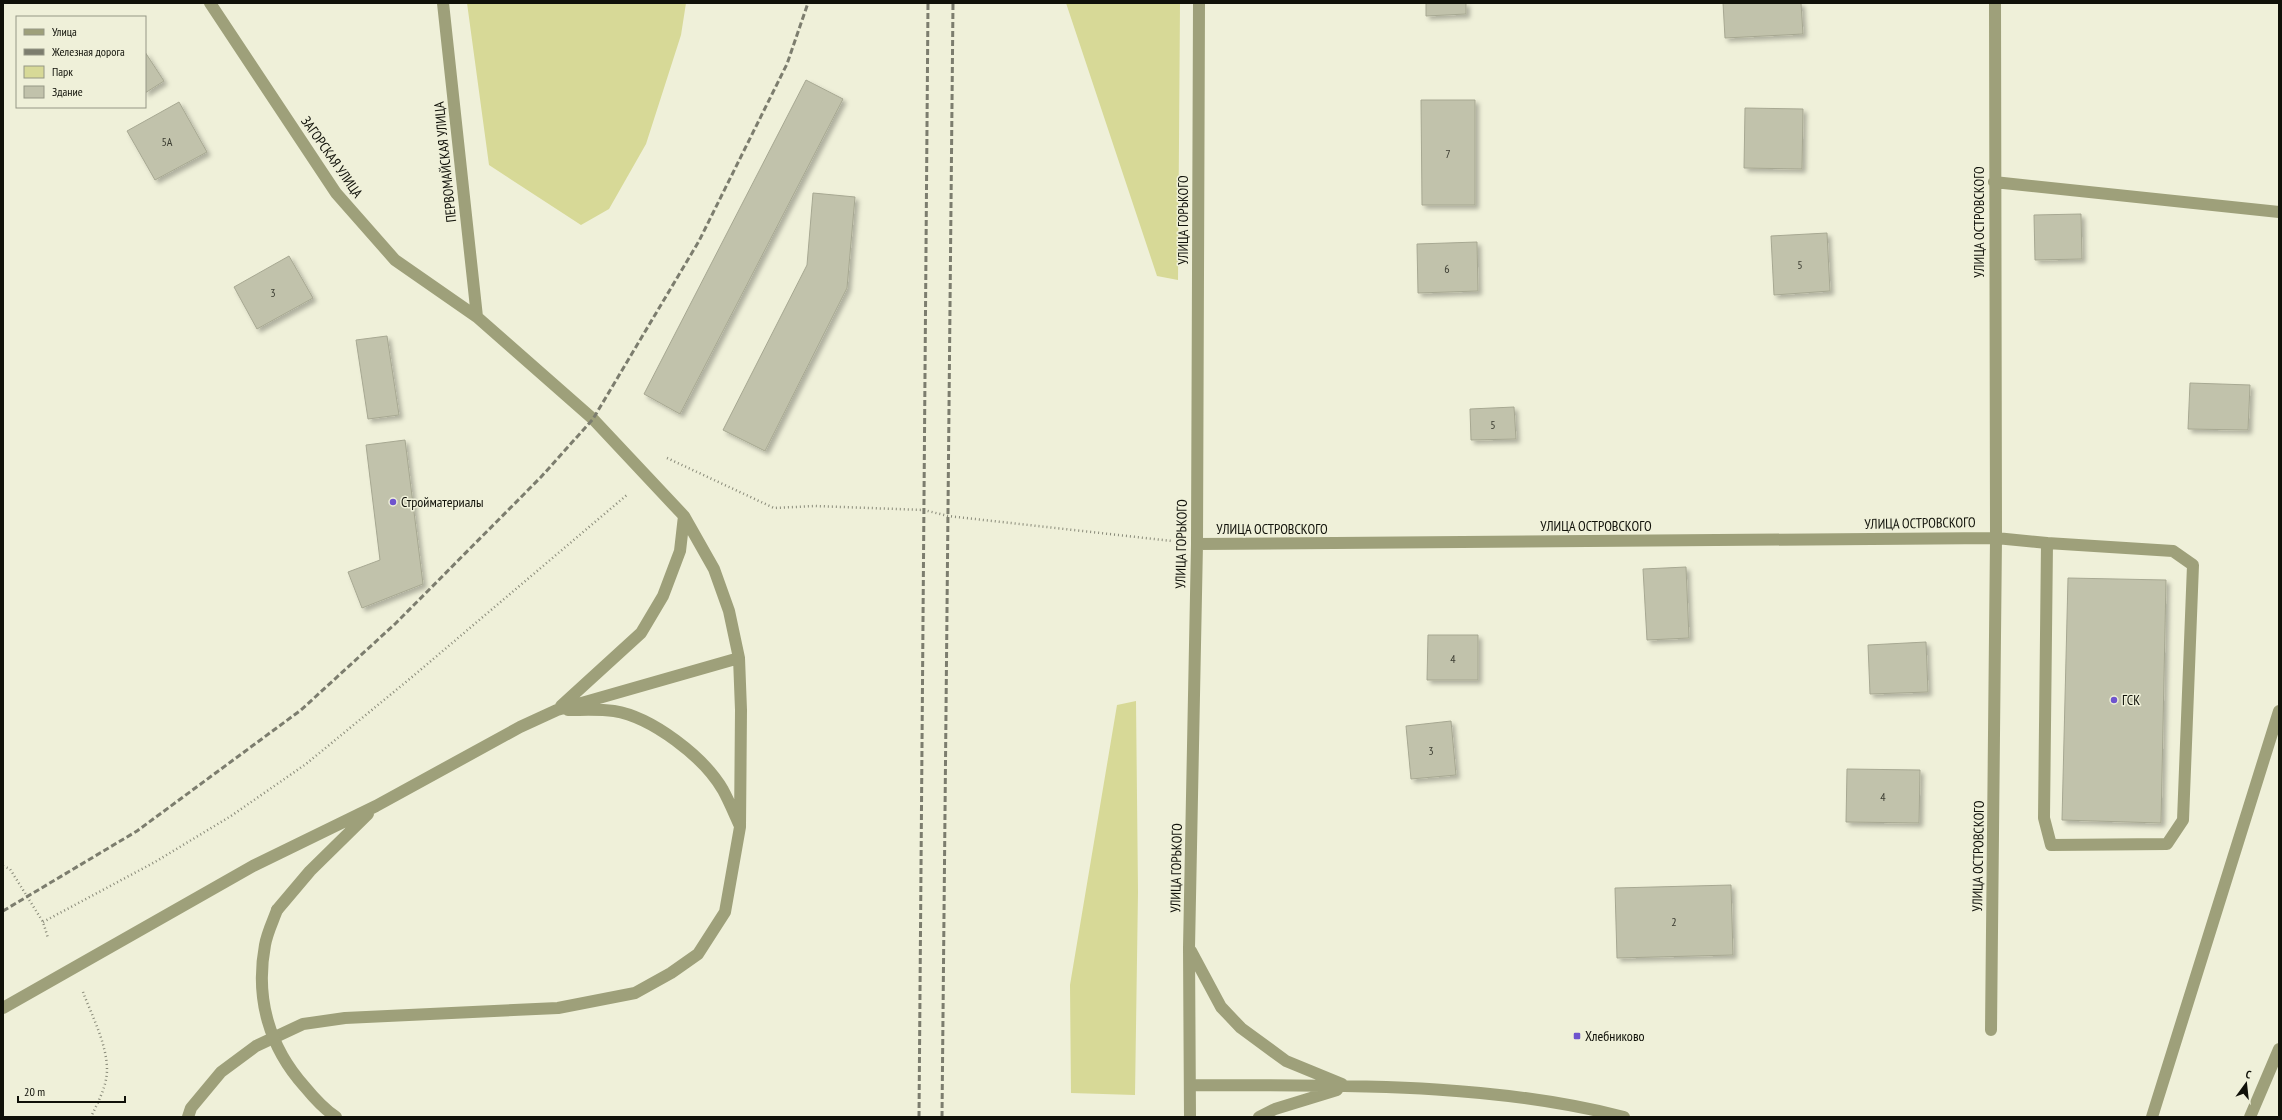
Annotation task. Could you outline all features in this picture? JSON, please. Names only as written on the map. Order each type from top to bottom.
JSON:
[{"type":"street","name":"ЗАГОРСКАЯ УЛИЦА","points":[[188,1117],[191,1108],[221,1072],[256,1046],[302,1024],[345,1018],[558,1008],[635,993],[671,973],[698,954],[725,912],[740,827],[741,710],[739,658],[729,611],[714,569],[684,516],[649,476],[593,419],[477,317],[395,260],[336,193],[210,3]]},
{"type":"street","name":"ПЕРВОМАЙСКАЯ УЛИЦА","points":[[442,3],[477,317]]},
{"type":"street","name":"УЛИЦА ГОРЬКОГО","points":[[1190,1117],[1190,948],[1197,544],[1199,3]]},
{"type":"street","name":"УЛИЦА ОСТРОВСКОГО","points":[[1991,1030],[1996,538],[1994,182],[1995,3]]},
{"type":"street","points":[[1994,182],[2279,212]]},
{"type":"street","points":[[557,710],[641,633],[663,596],[680,551],[684,516]]},
{"type":"street","name":"УЛИЦА ОСТРОВСКОГО","points":[[1197,544],[1996,538]]},
{"type":"street","points":[[1996,538],[2047,543],[2173,551],[2193,565],[2183,820],[2167,844],[2052,845],[2044,818],[2047,543]]},
{"type":"street","points":[[3,1008],[253,866],[376,806],[520,727],[557,710],[739,658]]},
{"type":"street","points":[[557,710],[614,711],[651,724],[679,742],[701,761],[723,789],[740,827]]},
{"type":"street","points":[[2152,1117],[2279,711]]},
{"type":"street","points":[[336,1117],[317,1100],[291,1072],[273,1040],[264,1010],[262,985],[265,944],[277,910],[310,871],[376,806]]},
{"type":"street","points":[[1190,948],[1221,1007],[1241,1028],[1286,1061],[1348,1086]]},
{"type":"street","points":[[2250,1117],[2279,1049]]},
{"type":"street","points":[[1191,1085],[1393,1086],[1529,1099],[1599,1115],[1624,1117]]},
{"type":"street","points":[[1259,1117],[1275,1109],[1348,1086]]},
{"type":"path","points":[[667,458],[774,508],[816,506],[924,510],[948,516],[1197,544]]},
{"type":"path","points":[[43,922],[155,862],[231,816],[306,764],[412,678],[649,476]]},
{"type":"path","points":[[3,866],[10,869],[43,922],[48,938]]},
{"type":"path","points":[[82,992],[99,1035],[107,1070],[104,1086],[92,1117]]},
{"type":"green space","points":[[467,3],[686,3],[681,35],[646,144],[609,209],[581,225],[489,165]]},
{"type":"green space","points":[[1066,3],[1180,3],[1178,280],[1157,276]]},
{"type":"green space","points":[[1136,701],[1138,892],[1135,1095],[1071,1093],[1070,985],[1117,705]]},
{"type":"building","points":[[1426,3],[1466,3],[1466,14],[1426,16]]},
{"type":"building","points":[[1723,3],[1801,3],[1803,34],[1725,38]]},
{"type":"building","points":[[146,54],[164,81],[146,92]]},
{"type":"building","points":[[806,80],[843,99],[680,414],[644,394]]},
{"type":"building","points":[[1421,100],[1475,100],[1475,205],[1422,205]]},
{"type":"building","points":[[179,102],[207,152],[155,180],[127,131]]},
{"type":"building","points":[[1745,108],[1803,109],[1802,169],[1744,168]]},
{"type":"building","points":[[813,193],[855,197],[847,288],[765,451],[723,430],[807,265]]},
{"type":"building","points":[[2081,214],[2082,259],[2035,260],[2034,215]]},
{"type":"building","points":[[1827,233],[1830,291],[1774,295],[1771,236]]},
{"type":"building","points":[[1477,242],[1478,291],[1418,293],[1417,244]]},
{"type":"building","points":[[289,256],[313,298],[257,329],[234,287]]},
{"type":"building","points":[[387,336],[399,415],[368,419],[356,340]]},
{"type":"building","points":[[2190,383],[2250,385],[2248,430],[2188,429]]},
{"type":"building","points":[[1514,407],[1516,439],[1471,440],[1470,409]]},
{"type":"building","name":"Стройматериалы","points":[[405,440],[423,584],[362,608],[348,572],[380,560],[366,445]]},
{"type":"building","points":[[1686,567],[1689,638],[1647,640],[1643,569]]},
{"type":"building","name":"ГСК","points":[[2068,578],[2166,580],[2161,823],[2062,820]]},
{"type":"building","points":[[1428,635],[1478,635],[1478,680],[1427,680]]},
{"type":"building","points":[[1926,642],[1928,692],[1870,694],[1868,645]]},
{"type":"building","points":[[1451,721],[1456,775],[1411,779],[1406,726]]},
{"type":"building","points":[[1847,769],[1920,770],[1919,823],[1846,822]]},
{"type":"building","points":[[1731,885],[1733,955],[1617,958],[1615,888]]},
{"type":"railway","points":[[3,911],[137,831],[301,710],[396,623],[541,477],[593,419],[699,241],[787,64],[808,3]]},
{"type":"railway","points":[[919,1117],[928,3]]},
{"type":"railway","points":[[942,1117],[953,3]]},
{"type":"place","name":"Стройматериалы","points":[[393,502]]},
{"type":"place","name":"ГСК","points":[[2114,700]]},
{"type":"place","name":"Хлебниково","points":[[1577,1036]]}]
